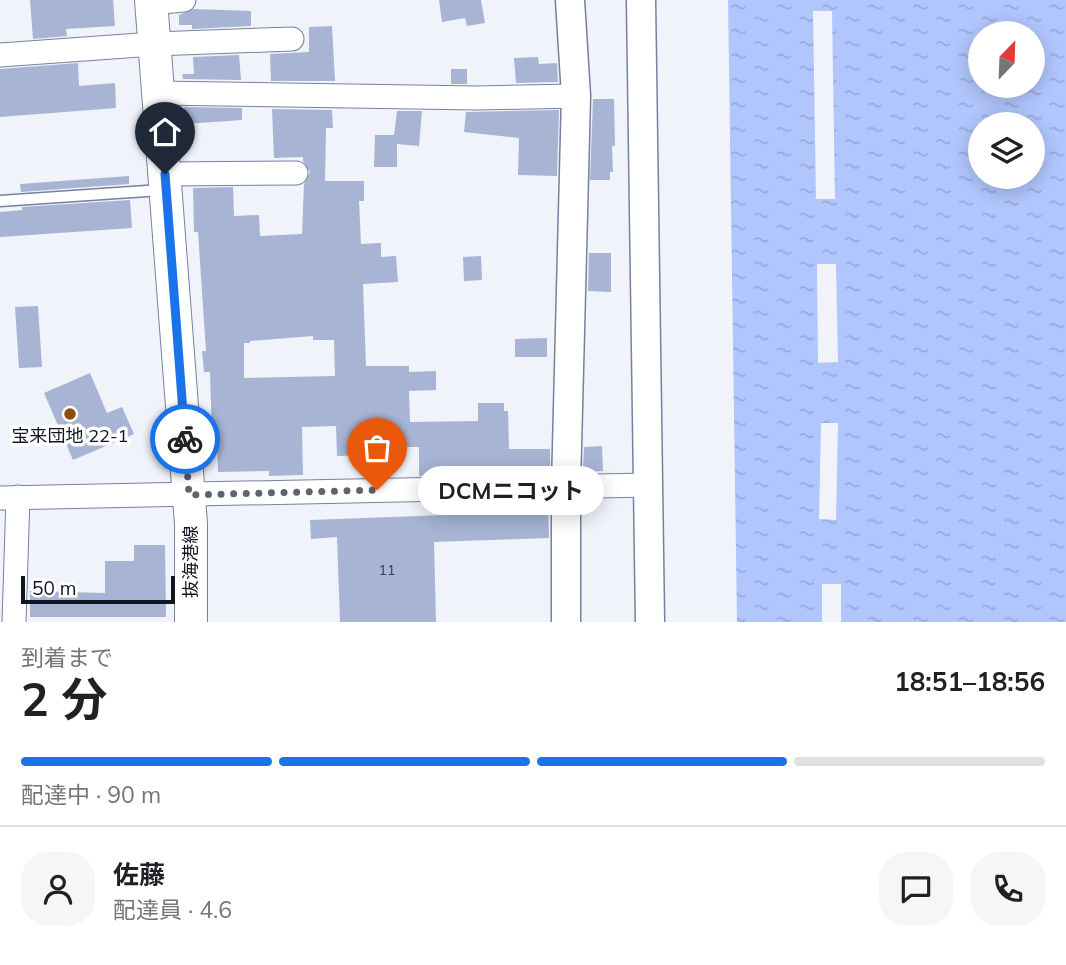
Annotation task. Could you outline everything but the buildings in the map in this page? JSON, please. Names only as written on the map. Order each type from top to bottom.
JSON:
[{"type":"main road","name":"抜海港線","points":[[151,1],[191,524],[191,622]]},
{"type":"street","points":[[151,1],[184,0]]},
{"type":"street","points":[[566,622],[566,486],[576,96],[570,0]]},
{"type":"street","points":[[641,0],[650,622]]},
{"type":"street","points":[[0,55],[154,44],[292,39]]},
{"type":"street","points":[[158,93],[477,98],[576,96]]},
{"type":"street","points":[[165,182],[296,173]]},
{"type":"street","points":[[14,622],[9,498],[648,485]]},
{"type":"lane","points":[[0,201],[165,182]]},
{"type":"water","points":[[728,0],[1066,0],[1066,622],[737,622]]},
{"type":"pier","points":[[813,11],[832,11],[835,199],[816,199]]},
{"type":"pier","points":[[817,264],[836,264],[838,362],[818,363]]},
{"type":"pier","points":[[821,423],[838,423],[836,520],[819,519]]},
{"type":"pier","points":[[822,584],[841,584],[841,622],[822,622]]},
{"type":"way so far","points":[[185,439],[189,495],[377,490]]},
{"type":"place","name":"宝来団地 22-1","points":[[70,414]]},
{"type":"place","name":"DCMニコット","points":[[377,490]]},
{"type":"route","points":[[165,174],[185,439]]}]
